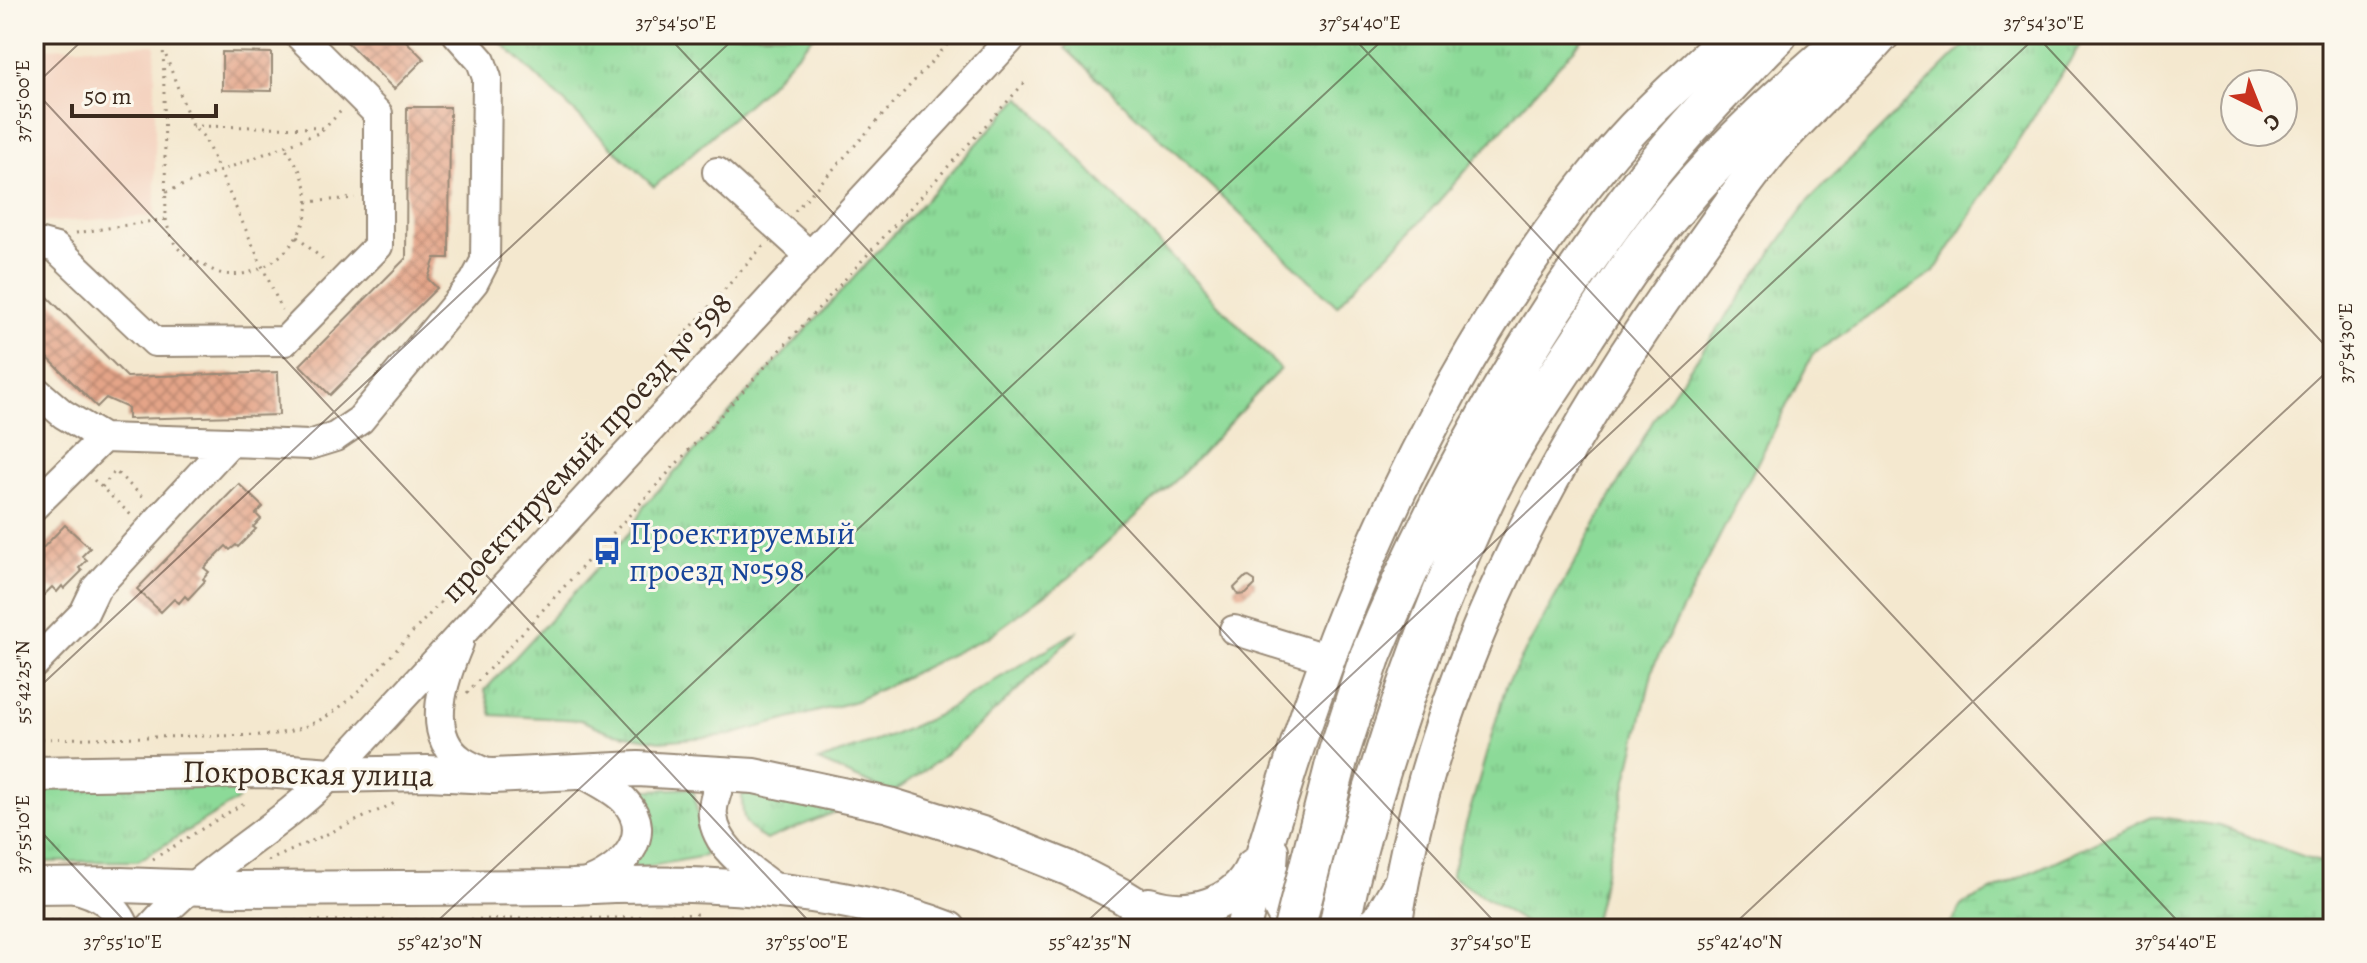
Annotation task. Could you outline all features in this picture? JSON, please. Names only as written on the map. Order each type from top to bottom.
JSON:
[{"type":"highway","points":[[1295,929],[1339,752],[1370,657],[1406,571],[1474,441],[1510,375],[1583,262],[1653,169],[1712,101],[1777,34]]},
{"type":"highway","points":[[1339,929],[1344,898],[1376,784],[1411,675],[1487,492],[1613,293],[1685,196],[1744,133],[1853,34]]},
{"type":"main road","points":[[1243,929],[1311,702],[1357,584],[1413,458],[1469,357],[1540,245],[1605,160],[1731,34]]},
{"type":"main road","points":[[1394,929],[1402,872],[1429,766],[1492,600],[1585,422],[1649,318],[1770,152],[1883,34]]},
{"type":"main road","name":"Покровская улица","points":[[34,774],[265,770],[331,775],[427,773],[493,776],[638,769],[738,775]]},
{"type":"main road","points":[[738,775],[889,805],[985,835],[1068,868],[1176,929]]},
{"type":"main road","points":[[1122,896],[1162,910],[1190,911],[1226,899],[1250,873],[1277,809]]},
{"type":"main road","points":[[49,886],[190,887],[259,905],[621,884],[777,890],[871,907],[949,929]]},
{"type":"street","points":[[34,242],[56,248],[155,342],[285,341],[378,246],[378,114],[298,34]]},
{"type":"street","points":[[34,389],[63,414],[103,438],[309,445],[335,437],[360,420],[474,282],[485,261],[487,78],[481,61],[457,34]]},
{"type":"street","name":"проектируемый проезд № 598","points":[[149,929],[190,887],[295,807],[331,775],[467,624],[1015,34]]},
{"type":"street","points":[[717,172],[809,255]]},
{"type":"street","points":[[34,506],[103,438]]},
{"type":"street","points":[[34,664],[84,613],[96,588],[140,524],[230,442]]},
{"type":"street","points":[[467,624],[442,689],[441,727],[448,745],[460,760],[493,776]]},
{"type":"street","points":[[1234,630],[1328,659]]},
{"type":"street","points":[[572,887],[594,881],[618,867],[633,848],[637,837],[636,817],[630,808],[614,791],[582,773]]},
{"type":"street","points":[[738,775],[712,814],[717,836],[777,890]]},
{"type":"street","points":[[1277,809],[1271,883],[1277,909],[1295,929]]},
{"type":"street","points":[[1364,929],[1377,918],[1402,872]]},
{"type":"street","points":[[49,886],[85,890],[108,903],[119,914],[126,929]]},
{"type":"path","points":[[163,34],[166,219],[171,241],[183,255],[222,274],[248,272],[280,257],[297,237],[307,202],[307,187],[299,167],[284,146]]},
{"type":"path","points":[[34,739],[267,735],[297,731],[337,711],[603,427],[778,229],[957,34]]},
{"type":"path","points":[[164,53],[192,126],[204,137],[293,333]]},
{"type":"path","points":[[462,698],[1028,79]]},
{"type":"path","points":[[166,192],[321,132],[358,94]]},
{"type":"path","points":[[192,126],[325,128]]},
{"type":"path","points":[[307,202],[379,196]]},
{"type":"path","points":[[76,233],[166,219]]},
{"type":"path","points":[[297,237],[346,279]]},
{"type":"path","points":[[115,471],[146,501],[140,524],[102,487],[115,471]]},
{"type":"path","points":[[146,863],[244,803]]},
{"type":"path","points":[[259,905],[260,865],[395,803]]},
{"type":"path","points":[[179,922],[259,905],[617,918]]},
{"type":"path","points":[[34,921],[93,920]]},
{"type":"shaded area","points":[[155,45],[155,216],[34,223],[34,48]]},
{"type":"green space","points":[[492,34],[815,34],[766,88],[654,187]]},
{"type":"green space","points":[[1078,34],[1587,34],[1406,238],[1366,274],[1337,306],[1065,48]]},
{"type":"green space","points":[[1976,34],[2087,34],[1934,272],[1813,354],[1654,665],[1592,929],[1535,929],[1451,876],[1506,686],[1654,419],[1809,200]]},
{"type":"green space","points":[[1020,97],[1280,369],[1184,472],[1070,577],[989,636],[856,701],[730,735],[660,741],[610,732],[581,720],[492,715],[485,690],[630,532],[644,506]]},
{"type":"green space","points":[[1079,630],[966,737],[892,793],[818,761],[891,736],[936,716]]},
{"type":"green space","points":[[753,781],[855,804],[766,840],[749,827],[744,818],[742,796]]},
{"type":"green space","points":[[239,786],[238,800],[138,861],[34,862],[34,787]]},
{"type":"green space","points":[[693,788],[705,856],[629,870],[628,791]]},
{"type":"green space","points":[[2152,816],[2220,826],[2333,867],[2333,929],[1947,929],[1963,904]]},
{"type":"building","points":[[339,34],[399,34],[424,59],[394,89]]},
{"type":"building","points":[[222,52],[272,53],[272,91],[222,90]]},
{"type":"building","points":[[407,107],[450,107],[449,258],[435,258],[428,279],[437,288],[330,395],[300,365],[406,258]]},
{"type":"building","points":[[34,283],[127,377],[278,372],[279,415],[128,419],[128,408],[106,398],[97,407],[34,344]]},
{"type":"building","points":[[239,484],[263,507],[256,514],[261,519],[253,527],[256,529],[238,547],[236,545],[230,550],[226,546],[204,568],[209,572],[203,579],[205,581],[188,599],[185,596],[179,603],[174,599],[161,612],[137,589]]},
{"type":"building","points":[[65,525],[90,548],[82,556],[87,560],[79,568],[82,571],[64,589],[62,586],[57,592],[52,587],[34,605],[34,557]]},
{"type":"building","points":[[1249,577],[1255,585],[1246,594],[1238,595],[1234,588]]},
{"type":"place","name":"Проектируемый проезд №598","points":[[607,551]]}]
